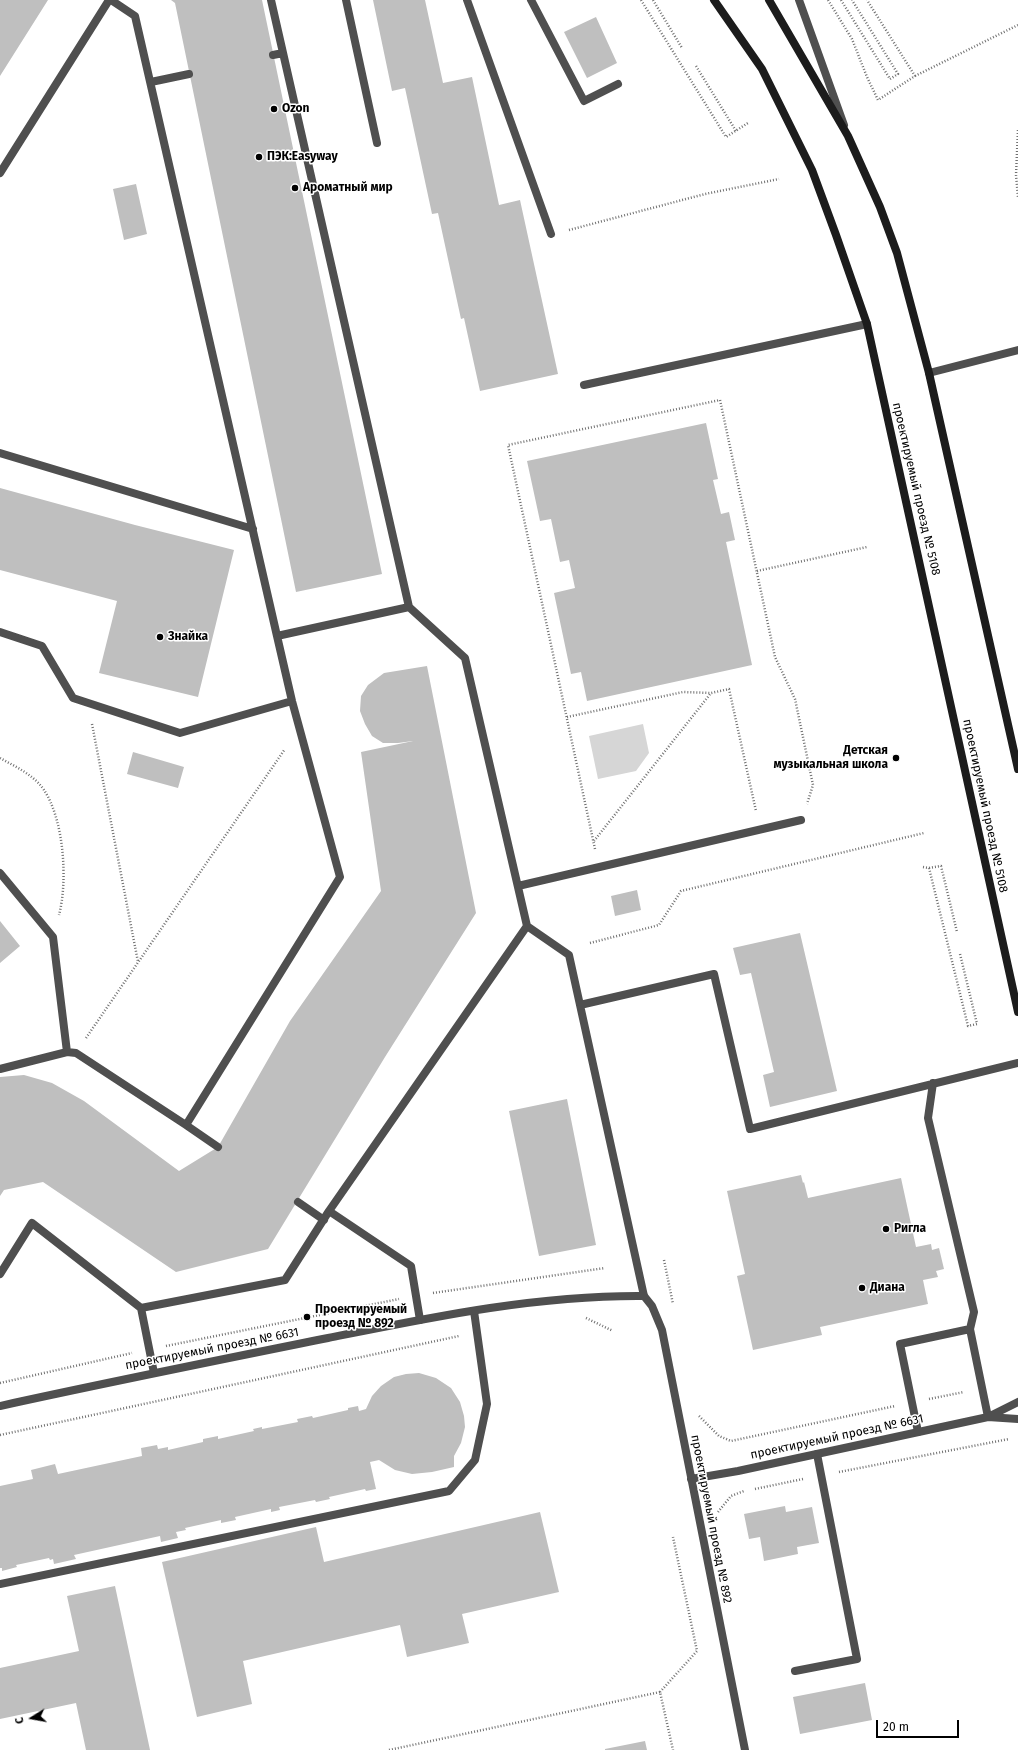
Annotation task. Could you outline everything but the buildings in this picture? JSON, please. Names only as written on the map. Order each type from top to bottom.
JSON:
[{"type":"main road","name":"проектируемый проезд № 5108","points":[[714,0],[762,69],[812,170],[867,324],[1018,1012]]},
{"type":"main road","points":[[769,0],[848,136],[877,201],[897,253],[928,373],[1018,769]]},
{"type":"street","points":[[0,172],[110,0],[135,16],[292,701],[340,877],[186,1125]]},
{"type":"street","points":[[271,0],[409,608],[465,658],[527,926],[569,955],[644,1296]]},
{"type":"street","points":[[346,0],[377,143]]},
{"type":"street","points":[[467,0],[551,234]]},
{"type":"street","points":[[531,0],[584,101],[618,84]]},
{"type":"street","points":[[800,0],[848,136]]},
{"type":"street","points":[[273,55],[283,53]]},
{"type":"street","points":[[151,82],[189,74]]},
{"type":"street","points":[[584,385],[867,324]]},
{"type":"street","points":[[928,373],[1018,350]]},
{"type":"street","points":[[0,453],[253,529]]},
{"type":"street","points":[[277,636],[409,608]]},
{"type":"street","points":[[0,632],[42,646],[73,698],[180,732],[292,701]]},
{"type":"street","points":[[518,886],[801,820]]},
{"type":"street","points":[[0,873],[53,937],[67,1052]]},
{"type":"street","points":[[141,1308],[285,1280],[329,1211],[527,926]]},
{"type":"street","points":[[580,1005],[714,974],[750,1129],[1018,1063]]},
{"type":"street","points":[[0,1069],[67,1052],[76,1053],[218,1147]]},
{"type":"street","points":[[933,1083],[928,1118],[974,1312],[970,1329],[988,1416]]},
{"type":"street","points":[[298,1202],[324,1220]]},
{"type":"street","points":[[329,1211],[411,1266],[420,1320]]},
{"type":"street","points":[[0,1274],[32,1223],[141,1308],[154,1373]]},
{"type":"street","name":"проектируемый проезд № 6631","points":[[0,1406],[154,1373],[474,1310],[522,1303],[610,1296],[644,1296]]},
{"type":"street","name":"проектируемый проезд № 892","points":[[644,1296],[652,1306],[662,1330],[745,1750]]},
{"type":"street","points":[[0,1584],[449,1491],[475,1460],[487,1404],[474,1310]]},
{"type":"street","points":[[918,1432],[900,1344],[970,1329]]},
{"type":"street","points":[[988,1416],[1018,1402]]},
{"type":"street","points":[[988,1416],[1018,1419]]},
{"type":"street","name":"проектируемый проезд № 6631","points":[[692,1479],[738,1471],[988,1416]]},
{"type":"street","points":[[795,1671],[857,1659],[817,1454]]},
{"type":"path","points":[[641,0],[726,136],[748,123]]},
{"type":"path","points":[[653,0],[682,48]]},
{"type":"path","points":[[828,0],[852,39],[878,100],[915,76],[1018,25]]},
{"type":"path","points":[[841,0],[890,79],[898,74],[852,0]]},
{"type":"path","points":[[867,0],[915,76]]},
{"type":"path","points":[[696,66],[736,131]]},
{"type":"path","points":[[1018,130],[1016,175],[1018,197]]},
{"type":"path","points":[[551,234],[705,194],[779,178]]},
{"type":"path","points":[[599,868],[508,445],[720,400],[775,657],[795,698],[813,785],[801,820]]},
{"type":"path","points":[[757,571],[867,547]]},
{"type":"path","points":[[567,717],[683,692],[711,693],[729,689],[760,830]]},
{"type":"path","points":[[594,842],[711,693]]},
{"type":"path","points":[[88,703],[138,963]]},
{"type":"path","points":[[76,1053],[300,728]]},
{"type":"path","points":[[0,758],[31,776],[44,790],[56,812],[62,846],[63,883],[61,909],[53,937]]},
{"type":"path","points":[[590,943],[659,925],[681,891],[924,833]]},
{"type":"path","points":[[924,867],[929,868],[941,866],[957,932]]},
{"type":"path","points":[[929,868],[968,1026],[977,1024],[960,954]]},
{"type":"path","points":[[664,1260],[674,1305]]},
{"type":"path","points":[[0,1383],[149,1350],[416,1296],[605,1268]]},
{"type":"path","points":[[582,1318],[588,1318],[613,1331]]},
{"type":"path","points":[[0,1435],[477,1333]]},
{"type":"path","points":[[697,1410],[699,1417],[719,1436],[731,1441],[982,1388]]},
{"type":"path","points":[[716,1519],[718,1512],[731,1496],[742,1491],[1017,1437]]},
{"type":"path","points":[[389,1750],[660,1692],[697,1651],[673,1537]]},
{"type":"path","points":[[660,1692],[673,1750]]},
{"type":"shaded area","points":[[643,724],[649,753],[636,771],[598,779],[589,736]]},
{"type":"place","name":"Ozon","points":[[274,109]]},
{"type":"place","name":"ПЭК:Easyway","points":[[259,157]]},
{"type":"place","name":"Ароматный мир","points":[[295,188]]},
{"type":"place","name":"Знайка","points":[[160,637]]},
{"type":"place","name":"Детская музыкальная школа","points":[[896,758]]},
{"type":"place","name":"Ригла","points":[[886,1229]]},
{"type":"place","name":"Диана","points":[[862,1288]]},
{"type":"place","name":"Проектируемый проезд № 892","points":[[307,1317]]}]
